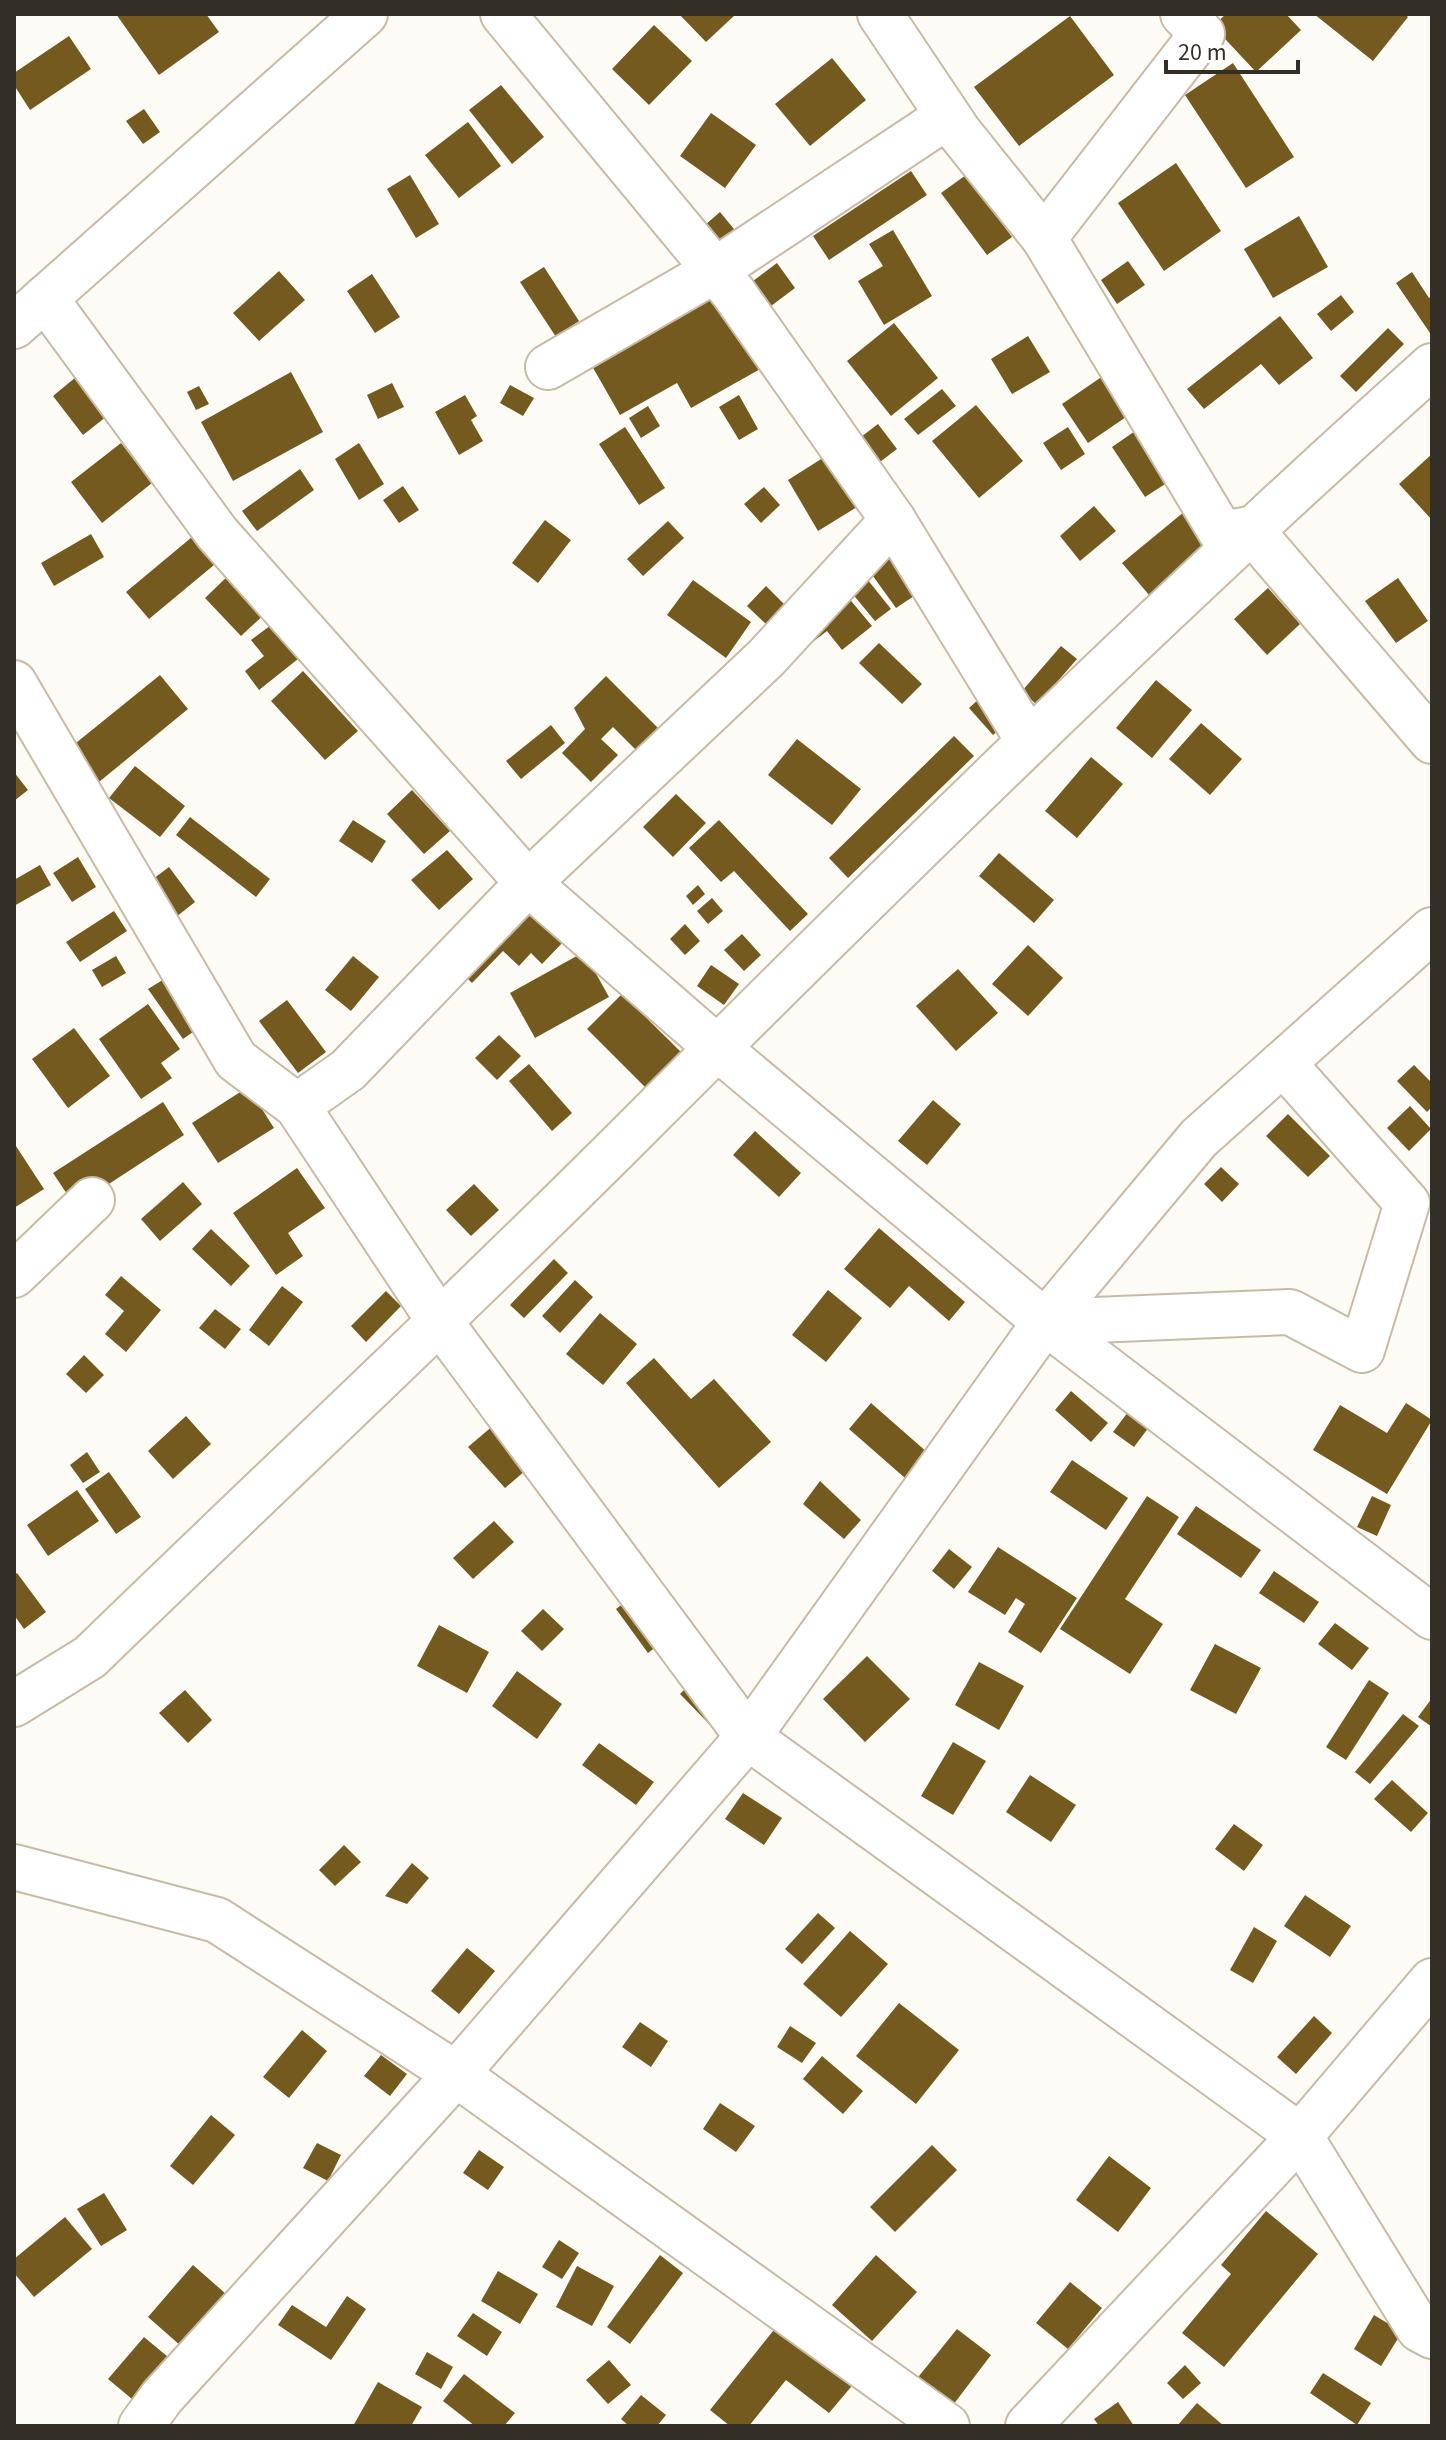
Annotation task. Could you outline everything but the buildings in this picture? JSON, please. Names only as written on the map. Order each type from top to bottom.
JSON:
[{"type":"street","points":[[365,14],[29,312],[217,533],[528,883],[715,1046],[1045,1322],[1432,1617]]},
{"type":"street","points":[[503,14],[733,292],[893,520],[1028,740]]},
{"type":"street","points":[[880,14],[948,116],[1044,238],[1222,534],[1250,529]]},
{"type":"street","points":[[1044,238],[1202,34],[1183,14]]},
{"type":"street","points":[[548,367],[714,271],[948,116]]},
{"type":"street","points":[[14,1704],[90,1657],[628,1138],[715,1046],[1028,740],[1250,529],[1432,366]]},
{"type":"street","points":[[297,1106],[348,1070],[528,883],[766,658],[893,520]]},
{"type":"street","points":[[1250,529],[1432,741]]},
{"type":"street","points":[[14,683],[236,1060],[297,1106],[438,1319],[748,1737],[1300,2136],[1419,2329],[1432,2336]]},
{"type":"street","points":[[164,2416],[748,1737],[1045,1322],[1199,1138],[1432,930]]},
{"type":"street","points":[[1045,1322],[1290,1312],[1362,1350],[1420,1196],[1283,1063]]},
{"type":"street","points":[[14,1275],[92,1200]]},
{"type":"street","points":[[14,1867],[217,1920],[456,2074],[947,2426]]},
{"type":"street","points":[[1028,2426],[1300,2136],[1432,1981]]}]
